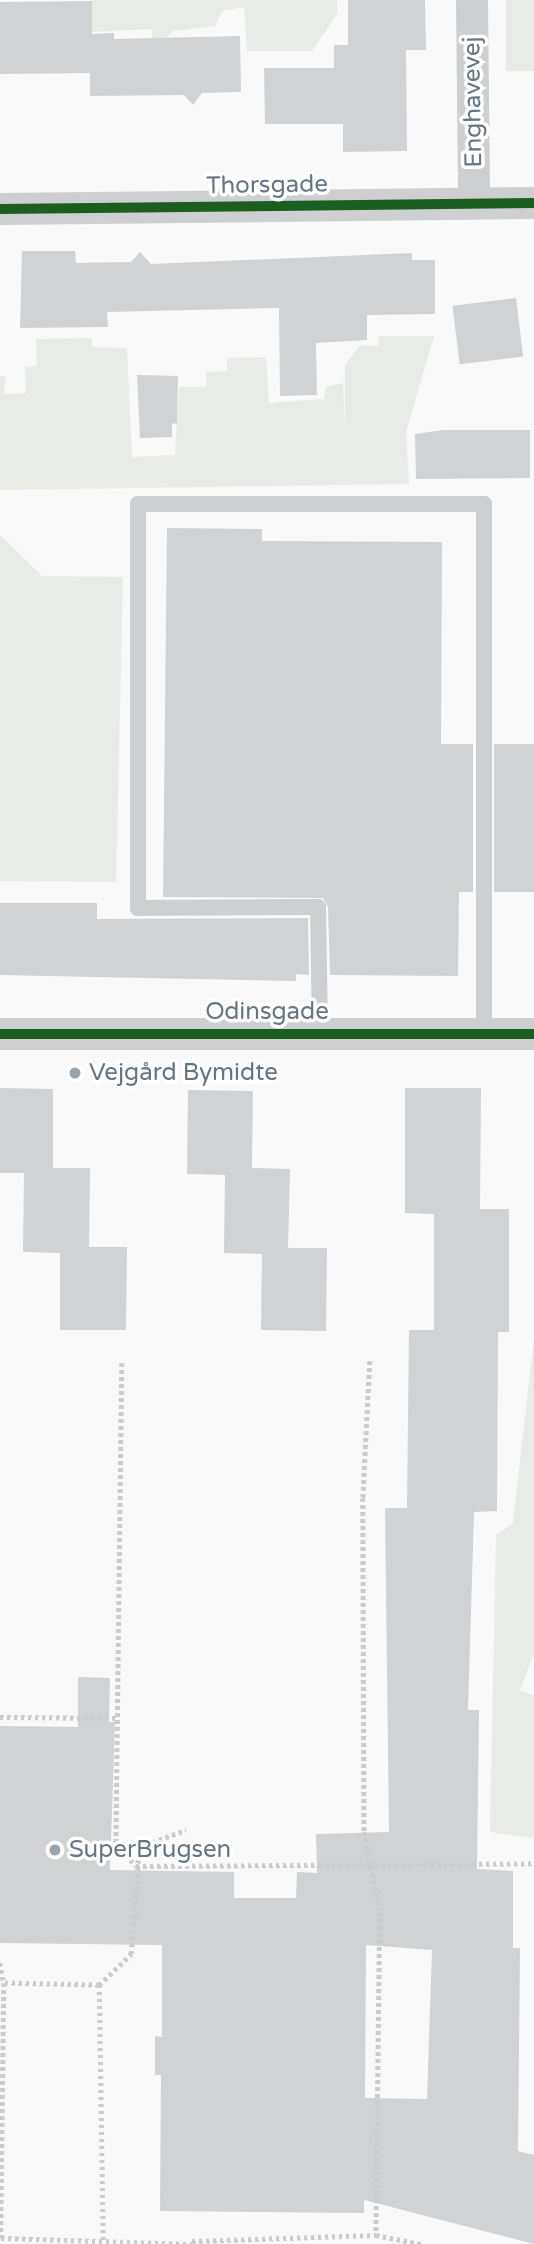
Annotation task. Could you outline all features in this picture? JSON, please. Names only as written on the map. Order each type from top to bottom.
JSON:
[{"type":"street","name":"Enghavevej","points":[[472,0],[474,203]]},
{"type":"street","name":"Thorsgade","points":[[0,209],[534,203]]},
{"type":"street","name":"Odinsgade","points":[[0,1034],[534,1034]]},
{"type":"lane","points":[[320,1033],[318,907],[138,908],[138,504],[484,504],[484,1034]]},
{"type":"path","points":[[370,1361],[363,1498],[363,1832],[380,1912],[376,2235]]},
{"type":"path","points":[[122,1363],[116,1844],[136,1866],[534,1863]]},
{"type":"path","points":[[0,1717],[119,1718]]},
{"type":"path","points":[[4,1983],[99,1985],[131,1954],[139,1847],[187,1830]]},
{"type":"path","points":[[0,1963],[4,1983],[1,2238],[192,2242],[376,2235],[421,2244]]},
{"type":"path","points":[[99,1985],[103,2240]]},
{"type":"shaded area","points":[[92,0],[337,0],[337,14],[312,51],[247,51],[244,7],[222,11],[215,26],[173,31],[152,51],[152,29],[91,32]]},
{"type":"shaded area","points":[[506,0],[534,0],[534,71],[506,71]]},
{"type":"shaded area","points":[[379,336],[434,336],[406,432],[409,484],[0,490],[0,376],[6,376],[4,394],[26,393],[25,367],[37,366],[36,339],[92,338],[92,347],[127,348],[132,457],[175,455],[179,387],[206,387],[206,372],[227,371],[227,358],[266,357],[269,403],[324,399],[326,387],[343,383],[345,433],[345,365],[360,345],[378,346]]},
{"type":"shaded area","points":[[0,535],[42,576],[123,577],[116,882],[0,881]]},
{"type":"shaded area","points":[[534,1337],[534,1654],[520,1690],[534,1696],[534,1838],[490,1832],[496,1535],[513,1523]]},
{"type":"building","points":[[348,0],[425,0],[426,50],[406,50],[407,151],[343,152],[343,124],[265,124],[264,68],[334,68],[334,45],[348,45]]},
{"type":"building","points":[[92,1],[92,34],[114,33],[114,39],[240,36],[241,92],[202,93],[193,105],[184,95],[90,96],[90,73],[0,74],[0,2]]},
{"type":"building","points":[[22,251],[75,251],[76,263],[131,262],[140,252],[151,264],[412,253],[412,260],[435,260],[435,314],[367,315],[367,340],[316,343],[317,395],[280,396],[279,308],[107,312],[108,327],[20,328]]},
{"type":"building","points":[[516,298],[523,357],[460,364],[452,306]]},
{"type":"building","points":[[137,375],[178,376],[177,424],[172,423],[172,437],[140,438]]},
{"type":"building","points":[[444,430],[530,430],[530,478],[416,479],[415,434]]},
{"type":"building","points":[[167,528],[262,529],[262,541],[442,542],[441,744],[473,744],[473,892],[459,892],[458,976],[330,975],[328,907],[323,898],[163,897]]},
{"type":"building","points":[[494,744],[534,744],[534,892],[494,892]]},
{"type":"building","points":[[0,903],[97,903],[97,919],[308,918],[309,975],[296,974],[296,981],[0,975]]},
{"type":"building","points":[[0,1088],[53,1089],[53,1168],[90,1168],[89,1247],[127,1247],[126,1330],[60,1330],[60,1253],[23,1252],[24,1173],[0,1173]]},
{"type":"building","points":[[405,1088],[481,1088],[480,1209],[509,1209],[509,1332],[498,1332],[497,1511],[474,1512],[468,1710],[479,1710],[477,1869],[513,1871],[513,1948],[520,1948],[518,2151],[534,2155],[534,2244],[364,2200],[364,2213],[160,2211],[161,2075],[155,2075],[155,2036],[162,2037],[162,1945],[0,1943],[0,1726],[78,1727],[78,1677],[110,1678],[109,1722],[115,1722],[110,1870],[234,1872],[234,1898],[296,1898],[297,1872],[317,1873],[316,1834],[389,1832],[385,1508],[407,1508],[409,1330],[434,1330],[434,1214],[405,1213]],"holes":[[[366,1945],[432,1950],[427,2099],[365,2098]]]},
{"type":"building","points":[[188,1090],[253,1091],[252,1168],[290,1169],[288,1248],[327,1248],[326,1331],[261,1330],[262,1254],[224,1253],[225,1175],[187,1174]]},
{"type":"cycle path","points":[[0,209],[534,203]]},
{"type":"cycle path","points":[[0,1034],[534,1034]]},
{"type":"place","name":"Vejgård Bymidte","points":[[75,1073]]},
{"type":"place","name":"SuperBrugsen","points":[[55,1850]]}]
